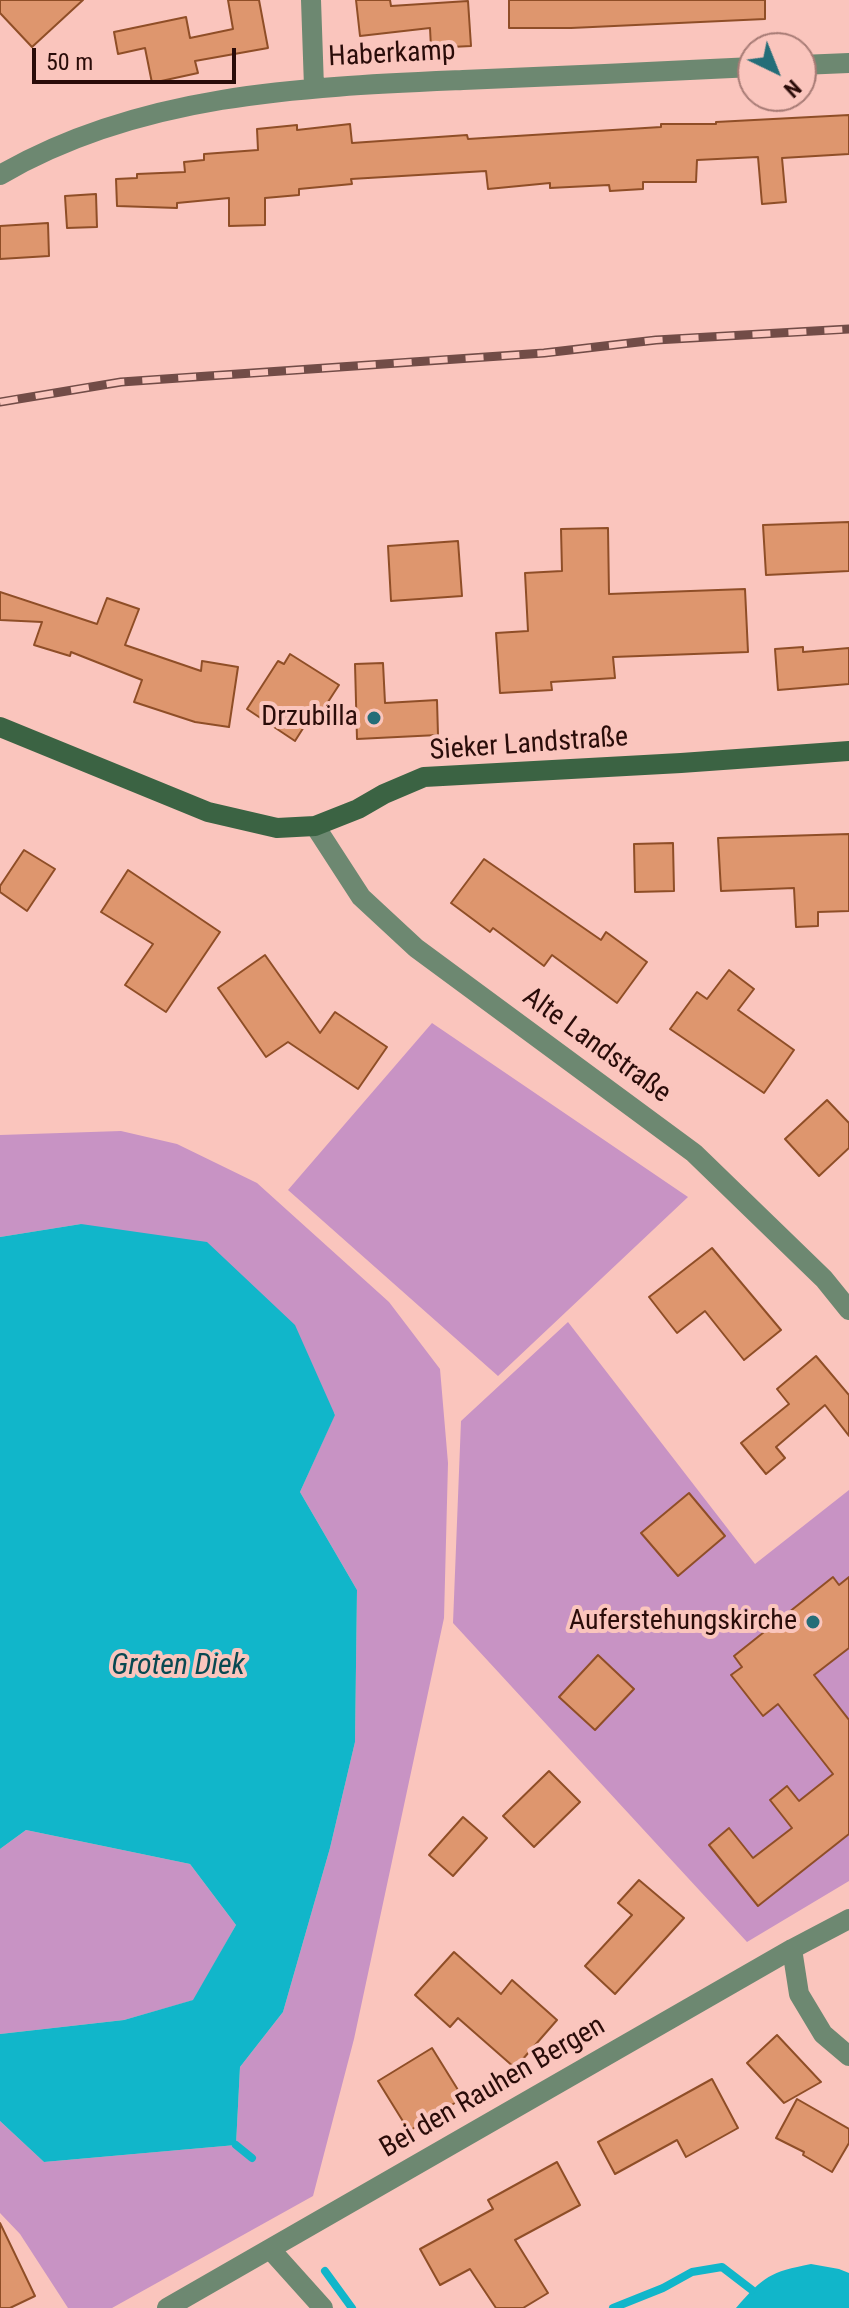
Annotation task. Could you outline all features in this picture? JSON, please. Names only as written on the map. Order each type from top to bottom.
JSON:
[{"type":"street","points":[[311,0],[314,87]]},
{"type":"street","points":[[817,64],[849,63]]},
{"type":"street","name":"Haberkamp","points":[[0,175],[104,127],[203,102],[314,87],[737,68]]},
{"type":"street","name":"Sieker Landstraße","points":[[0,727],[208,812],[277,828],[315,826],[424,777],[849,751]]},
{"type":"street","name":"Alte Landstraße","points":[[315,826],[361,897],[416,948],[694,1153],[824,1279],[849,1310]]},
{"type":"street","name":"Bei den Rauhen Bergen","points":[[167,2308],[849,1919]]},
{"type":"street","points":[[792,1949],[799,1994],[823,2034],[849,2056]]},
{"type":"street","points":[[270,2249],[323,2308]]},
{"type":"shaded area","points":[[432,1023],[688,1197],[498,1376],[288,1190]]},
{"type":"shaded area","points":[[121,1131],[177,1144],[257,1183],[389,1302],[440,1369],[448,1463],[444,1618],[354,2039],[313,2196],[112,2308],[68,2308],[20,2234],[0,2213],[0,2121],[44,2162],[236,2145],[240,2067],[283,2012],[330,1848],[355,1742],[357,1590],[300,1492],[335,1414],[81,1224],[0,1237],[0,1135]]},
{"type":"shaded area","points":[[568,1322],[755,1564],[849,1490],[849,1881],[747,1942],[453,1623],[461,1421]]},
{"type":"shaded area","points":[[26,1830],[190,1864],[236,1925],[194,2000],[124,2020],[0,2034],[0,1849]]},
{"type":"water","name":"Groten Diek","points":[[81,1224],[207,1242],[295,1325],[335,1415],[300,1492],[357,1590],[355,1742],[330,1848],[283,2012],[240,2067],[236,2145],[44,2162],[0,2121],[0,2034],[124,2020],[193,2000],[236,1925],[190,1864],[26,1830],[0,1849],[0,1237]]},
{"type":"water","points":[[811,2264],[849,2273],[849,2308],[736,2308],[769,2277]]},
{"type":"building","points":[[0,0],[83,0],[32,47],[0,13]]},
{"type":"building","points":[[228,0],[259,0],[268,48],[195,61],[198,73],[152,83],[145,48],[118,54],[114,32],[186,17],[190,38],[233,29]]},
{"type":"building","points":[[356,0],[390,0],[391,6],[468,1],[471,46],[431,48],[430,28],[360,36]]},
{"type":"building","points":[[509,0],[765,0],[765,19],[509,28]]},
{"type":"building","points":[[849,115],[849,154],[782,158],[786,202],[762,204],[758,157],[697,160],[696,182],[643,182],[643,189],[610,191],[609,185],[550,188],[550,183],[488,189],[486,171],[351,179],[352,184],[299,189],[299,195],[265,198],[265,225],[229,226],[229,198],[177,203],[177,208],[117,206],[116,179],[137,178],[137,174],[185,172],[184,162],[204,160],[204,154],[258,150],[257,129],[297,125],[297,130],[350,124],[352,143],[467,135],[468,139],[661,127],[661,124],[716,124]]},
{"type":"building","points":[[96,194],[97,227],[67,228],[65,196]]},
{"type":"building","points":[[48,223],[49,256],[0,259],[0,226]]},
{"type":"building","points":[[849,522],[849,571],[766,575],[763,525]]},
{"type":"building","points":[[608,528],[609,594],[745,589],[748,652],[613,657],[615,678],[551,682],[552,690],[500,693],[496,633],[528,631],[525,573],[562,571],[561,529]]},
{"type":"building","points":[[458,541],[462,596],[391,601],[388,546]]},
{"type":"building","points":[[0,592],[97,624],[107,598],[139,609],[125,645],[201,671],[202,661],[238,667],[229,727],[195,722],[134,702],[142,680],[71,652],[70,656],[34,645],[42,622],[0,620]]},
{"type":"building","points":[[803,647],[803,652],[849,648],[849,684],[778,690],[775,649]]},
{"type":"building","points":[[290,654],[339,685],[313,725],[307,722],[295,741],[247,709],[278,661],[284,664]]},
{"type":"building","points":[[383,663],[385,703],[437,700],[438,735],[357,739],[355,664]]},
{"type":"building","points":[[849,834],[849,911],[818,912],[818,926],[796,927],[794,888],[721,891],[718,838]]},
{"type":"building","points":[[673,843],[674,891],[635,892],[634,844]]},
{"type":"building","points":[[24,850],[55,869],[27,911],[0,892],[0,886]]},
{"type":"building","points":[[484,859],[601,940],[606,932],[647,962],[617,1003],[552,955],[544,966],[493,928],[490,932],[451,903]]},
{"type":"building","points":[[128,870],[220,932],[166,1012],[125,985],[153,944],[101,912]]},
{"type":"building","points":[[265,955],[320,1033],[335,1012],[387,1047],[358,1089],[288,1042],[266,1057],[218,988]]},
{"type":"building","points":[[729,970],[754,989],[738,1010],[794,1050],[764,1093],[670,1029],[697,992],[707,999]]},
{"type":"building","points":[[827,1100],[849,1123],[849,1148],[819,1176],[785,1139]]},
{"type":"building","points":[[712,1248],[781,1330],[744,1360],[705,1311],[677,1333],[649,1297]]},
{"type":"building","points":[[816,1356],[849,1395],[849,1436],[825,1405],[776,1447],[785,1458],[766,1474],[741,1443],[789,1404],[777,1389]]},
{"type":"building","points":[[689,1493],[725,1536],[678,1576],[641,1533]]},
{"type":"building","points":[[833,1577],[839,1585],[849,1577],[849,1648],[814,1675],[849,1720],[849,1834],[758,1906],[709,1845],[729,1828],[753,1858],[792,1828],[770,1800],[787,1786],[799,1801],[833,1774],[778,1704],[763,1716],[731,1675],[742,1667],[734,1656]]},
{"type":"building","points":[[598,1655],[634,1689],[595,1730],[559,1697]]},
{"type":"building","points":[[549,1771],[580,1802],[534,1847],[503,1816]]},
{"type":"building","points":[[463,1817],[487,1838],[453,1876],[429,1855]]},
{"type":"building","points":[[639,1880],[684,1918],[615,1994],[585,1966],[632,1915],[618,1903]]},
{"type":"building","points":[[454,1952],[501,1994],[512,1980],[557,2020],[515,2068],[458,2018],[450,2027],[415,1995]]},
{"type":"building","points":[[777,2035],[821,2082],[784,2103],[747,2063]]},
{"type":"building","points":[[432,2048],[463,2098],[409,2131],[378,2081]]},
{"type":"building","points":[[712,2079],[738,2128],[686,2157],[677,2140],[615,2174],[598,2142]]},
{"type":"building","points":[[797,2099],[849,2129],[849,2143],[832,2172],[803,2155],[804,2152],[776,2138]]},
{"type":"building","points":[[557,2162],[580,2205],[515,2240],[548,2293],[523,2308],[496,2308],[470,2269],[440,2285],[420,2249],[493,2209],[488,2200]]},
{"type":"building","points":[[0,2223],[35,2296],[10,2308],[0,2308]]},
{"type":"waterway","points":[[236,2145],[252,2158]]},
{"type":"waterway","points":[[613,2308],[663,2288],[692,2272],[722,2267],[752,2290]]},
{"type":"waterway","points":[[325,2271],[352,2308]]},
{"type":"railway","points":[[0,402],[121,382],[544,353],[656,340],[849,329]]},
{"type":"place","name":"Drzubilla","points":[[374,718]]},
{"type":"place","name":"Auferstehungskirche","points":[[813,1622]]}]
